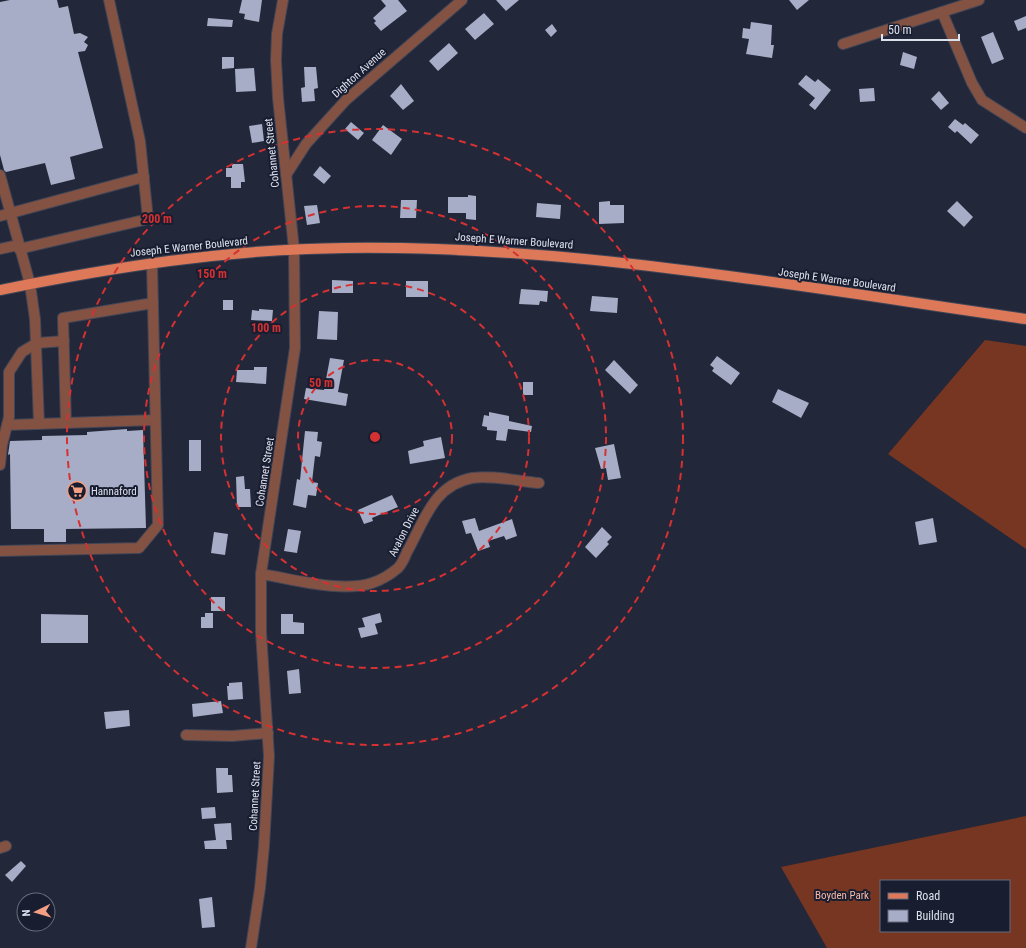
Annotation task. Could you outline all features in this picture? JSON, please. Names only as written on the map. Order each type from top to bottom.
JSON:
[{"type":"main road","name":"Joseph E Warner Boulevard","points":[[0,290],[152,263],[294,249],[422,248],[496,251],[583,258],[726,276],[1026,319]]},
{"type":"street","points":[[0,249],[19,247],[148,219],[140,141],[109,0]]},
{"type":"street","name":"Cohannet Street","points":[[251,948],[260,888],[267,818],[268,733],[261,632],[261,574],[295,348],[294,249],[276,60],[277,34],[283,0]]},
{"type":"street","name":"Dighton Avenue","points":[[286,175],[306,144],[346,100],[462,0]]},
{"type":"street","points":[[843,44],[979,0]]},
{"type":"street","points":[[942,12],[972,83],[982,100],[1026,128]]},
{"type":"street","points":[[0,175],[5,215],[19,247],[30,284],[37,343],[39,424]]},
{"type":"street","points":[[5,215],[144,177]]},
{"type":"street","points":[[0,550],[139,548],[158,525],[152,263]]},
{"type":"street","points":[[66,423],[63,318],[153,303]]},
{"type":"street","points":[[0,465],[2,445],[9,418],[9,372],[22,352],[37,343],[64,341]]},
{"type":"street","points":[[7,425],[155,420]]},
{"type":"street","name":"Avalon Drive","points":[[261,574],[328,585],[355,586],[371,583],[382,579],[399,567],[425,515],[437,497],[453,485],[471,478],[486,477],[539,484]]},
{"type":"street","points":[[186,735],[232,736],[268,733]]},
{"type":"green space","points":[[985,340],[1026,346],[1026,549],[888,454]]},
{"type":"green space","name":"Boyden Park","points":[[1026,816],[1026,948],[827,948],[781,867]]},
{"type":"building","points":[[10,0],[57,0],[59,8],[68,6],[74,34],[80,33],[88,37],[84,42],[88,45],[85,51],[78,52],[103,148],[70,157],[75,179],[51,185],[45,163],[6,172],[4,170],[0,155],[0,2]]},
{"type":"building","points":[[242,0],[262,0],[259,22],[244,19],[245,14],[239,13]]},
{"type":"building","points":[[381,0],[398,0],[407,11],[381,31],[374,23],[376,21],[373,18],[386,6]]},
{"type":"building","points":[[496,0],[519,0],[506,11]]},
{"type":"building","points":[[789,0],[809,0],[797,10]]},
{"type":"building","points":[[484,13],[494,24],[475,40],[465,29]]},
{"type":"building","points":[[1026,16],[1026,28],[1018,31],[1014,21]]},
{"type":"building","points":[[208,18],[233,20],[232,27],[207,26]]},
{"type":"building","points":[[751,22],[772,25],[771,45],[774,45],[772,58],[746,54],[749,39],[742,38],[743,28],[750,29]]},
{"type":"building","points":[[552,24],[557,31],[551,37],[545,30]]},
{"type":"building","points":[[993,32],[1004,59],[992,64],[981,37]]},
{"type":"building","points":[[449,43],[458,53],[438,71],[429,61]]},
{"type":"building","points":[[903,52],[917,57],[914,69],[900,65]]},
{"type":"building","points":[[222,57],[234,57],[234,68],[222,69]]},
{"type":"building","points":[[304,67],[316,67],[318,88],[314,89],[315,101],[302,102],[301,88],[305,87]]},
{"type":"building","points":[[254,68],[256,91],[236,92],[235,69]]},
{"type":"building","points":[[806,75],[815,82],[818,79],[831,90],[815,110],[809,105],[815,98],[798,84]]},
{"type":"building","points":[[401,84],[414,101],[403,110],[390,96]]},
{"type":"building","points":[[874,88],[875,101],[860,102],[859,89]]},
{"type":"building","points":[[939,91],[949,103],[941,110],[931,99]]},
{"type":"building","points":[[955,119],[963,125],[965,123],[979,135],[971,144],[957,131],[955,133],[948,127]]},
{"type":"building","points":[[351,122],[364,133],[358,140],[345,129]]},
{"type":"building","points":[[262,124],[264,141],[252,143],[249,126]]},
{"type":"building","points":[[383,125],[402,139],[391,155],[372,140]]},
{"type":"building","points":[[232,164],[243,164],[245,182],[241,182],[241,188],[231,188],[231,177],[226,177],[226,168],[232,168]]},
{"type":"building","points":[[320,166],[331,176],[324,184],[313,175]]},
{"type":"building","points":[[468,195],[476,196],[476,220],[466,219],[466,213],[448,213],[448,197],[468,197]]},
{"type":"building","points":[[401,200],[417,200],[416,218],[400,218]]},
{"type":"building","points":[[610,201],[610,205],[624,205],[624,223],[599,224],[599,202]]},
{"type":"building","points":[[957,201],[973,217],[964,227],[947,211]]},
{"type":"building","points":[[537,203],[561,205],[560,219],[536,217]]},
{"type":"building","points":[[317,205],[320,223],[307,225],[304,206]]},
{"type":"building","points":[[332,280],[353,281],[353,293],[332,293]]},
{"type":"building","points":[[406,281],[428,281],[428,297],[406,297]]},
{"type":"building","points":[[521,289],[548,291],[547,302],[540,301],[539,305],[519,304]]},
{"type":"building","points":[[592,296],[618,298],[617,313],[590,311]]},
{"type":"building","points":[[223,300],[233,300],[233,310],[223,310]]},
{"type":"building","points":[[259,309],[273,310],[272,321],[251,320],[252,310],[259,311]]},
{"type":"building","points":[[319,311],[338,312],[337,340],[317,339]]},
{"type":"building","points":[[717,356],[740,373],[731,385],[712,371],[714,368],[710,365]]},
{"type":"building","points":[[330,358],[344,360],[338,392],[348,394],[346,406],[304,399],[306,388],[324,390]]},
{"type":"building","points":[[614,360],[638,385],[630,394],[605,370]]},
{"type":"building","points":[[254,367],[267,367],[266,384],[236,382],[237,370],[254,370]]},
{"type":"building","points":[[523,382],[533,382],[533,395],[523,395]]},
{"type":"building","points":[[778,389],[809,403],[801,418],[772,402]]},
{"type":"building","points":[[489,412],[509,416],[509,421],[532,426],[531,432],[508,429],[506,441],[496,440],[497,431],[487,430],[487,427],[482,426],[484,415],[489,416]]},
{"type":"building","name":"Hannaford","points":[[127,429],[127,431],[143,430],[146,528],[66,529],[66,542],[44,542],[44,529],[11,529],[10,454],[8,455],[10,441],[42,440],[42,436],[87,435],[87,432]]},
{"type":"building","points":[[305,431],[318,432],[317,441],[322,442],[320,457],[315,456],[312,482],[318,483],[316,496],[308,495],[306,508],[293,505],[297,479],[300,480]]},
{"type":"building","points":[[441,437],[445,458],[410,464],[408,451],[424,446],[423,441]]},
{"type":"building","points":[[189,440],[201,440],[201,471],[189,471]]},
{"type":"building","points":[[614,444],[621,478],[608,480],[606,468],[601,469],[595,448]]},
{"type":"building","points":[[244,476],[245,489],[250,489],[251,507],[237,507],[236,477]]},
{"type":"building","points":[[392,495],[398,507],[372,518],[373,521],[364,524],[358,510]]},
{"type":"building","points":[[475,518],[479,531],[512,519],[517,536],[506,540],[504,536],[488,541],[490,547],[478,551],[471,533],[466,534],[462,521]]},
{"type":"building","points":[[933,518],[937,542],[919,545],[915,522]]},
{"type":"building","points":[[602,527],[612,537],[607,542],[609,544],[596,558],[585,547]]},
{"type":"building","points":[[288,529],[301,531],[297,553],[284,551]]},
{"type":"building","points":[[214,532],[228,534],[225,555],[211,553]]},
{"type":"building","points":[[211,597],[225,597],[225,611],[211,611]]},
{"type":"building","points":[[205,613],[213,613],[213,628],[201,628],[201,617],[205,617]]},
{"type":"building","points":[[380,613],[382,622],[375,624],[378,634],[361,638],[358,628],[365,627],[362,618]]},
{"type":"building","points":[[41,614],[88,615],[88,643],[41,643]]},
{"type":"building","points":[[281,614],[293,614],[293,622],[304,623],[304,634],[281,634]]},
{"type":"building","points":[[299,669],[301,693],[289,694],[287,671]]},
{"type":"building","points":[[242,682],[243,699],[228,700],[227,686],[229,686],[229,683]]},
{"type":"building","points":[[221,701],[223,713],[193,717],[192,704]]},
{"type":"building","points":[[129,710],[130,726],[106,729],[104,712]]},
{"type":"building","points":[[216,768],[228,768],[228,775],[232,775],[233,792],[217,793]]},
{"type":"building","points":[[215,807],[216,818],[202,819],[201,808]]},
{"type":"building","points":[[231,823],[232,840],[226,840],[227,849],[205,849],[204,841],[216,840],[214,824]]},
{"type":"building","points":[[21,861],[26,866],[12,882],[5,875]]},
{"type":"building","points":[[212,897],[215,927],[202,928],[199,899]]},
{"type":"place","name":"Hannaford","points":[[77,491]]}]
